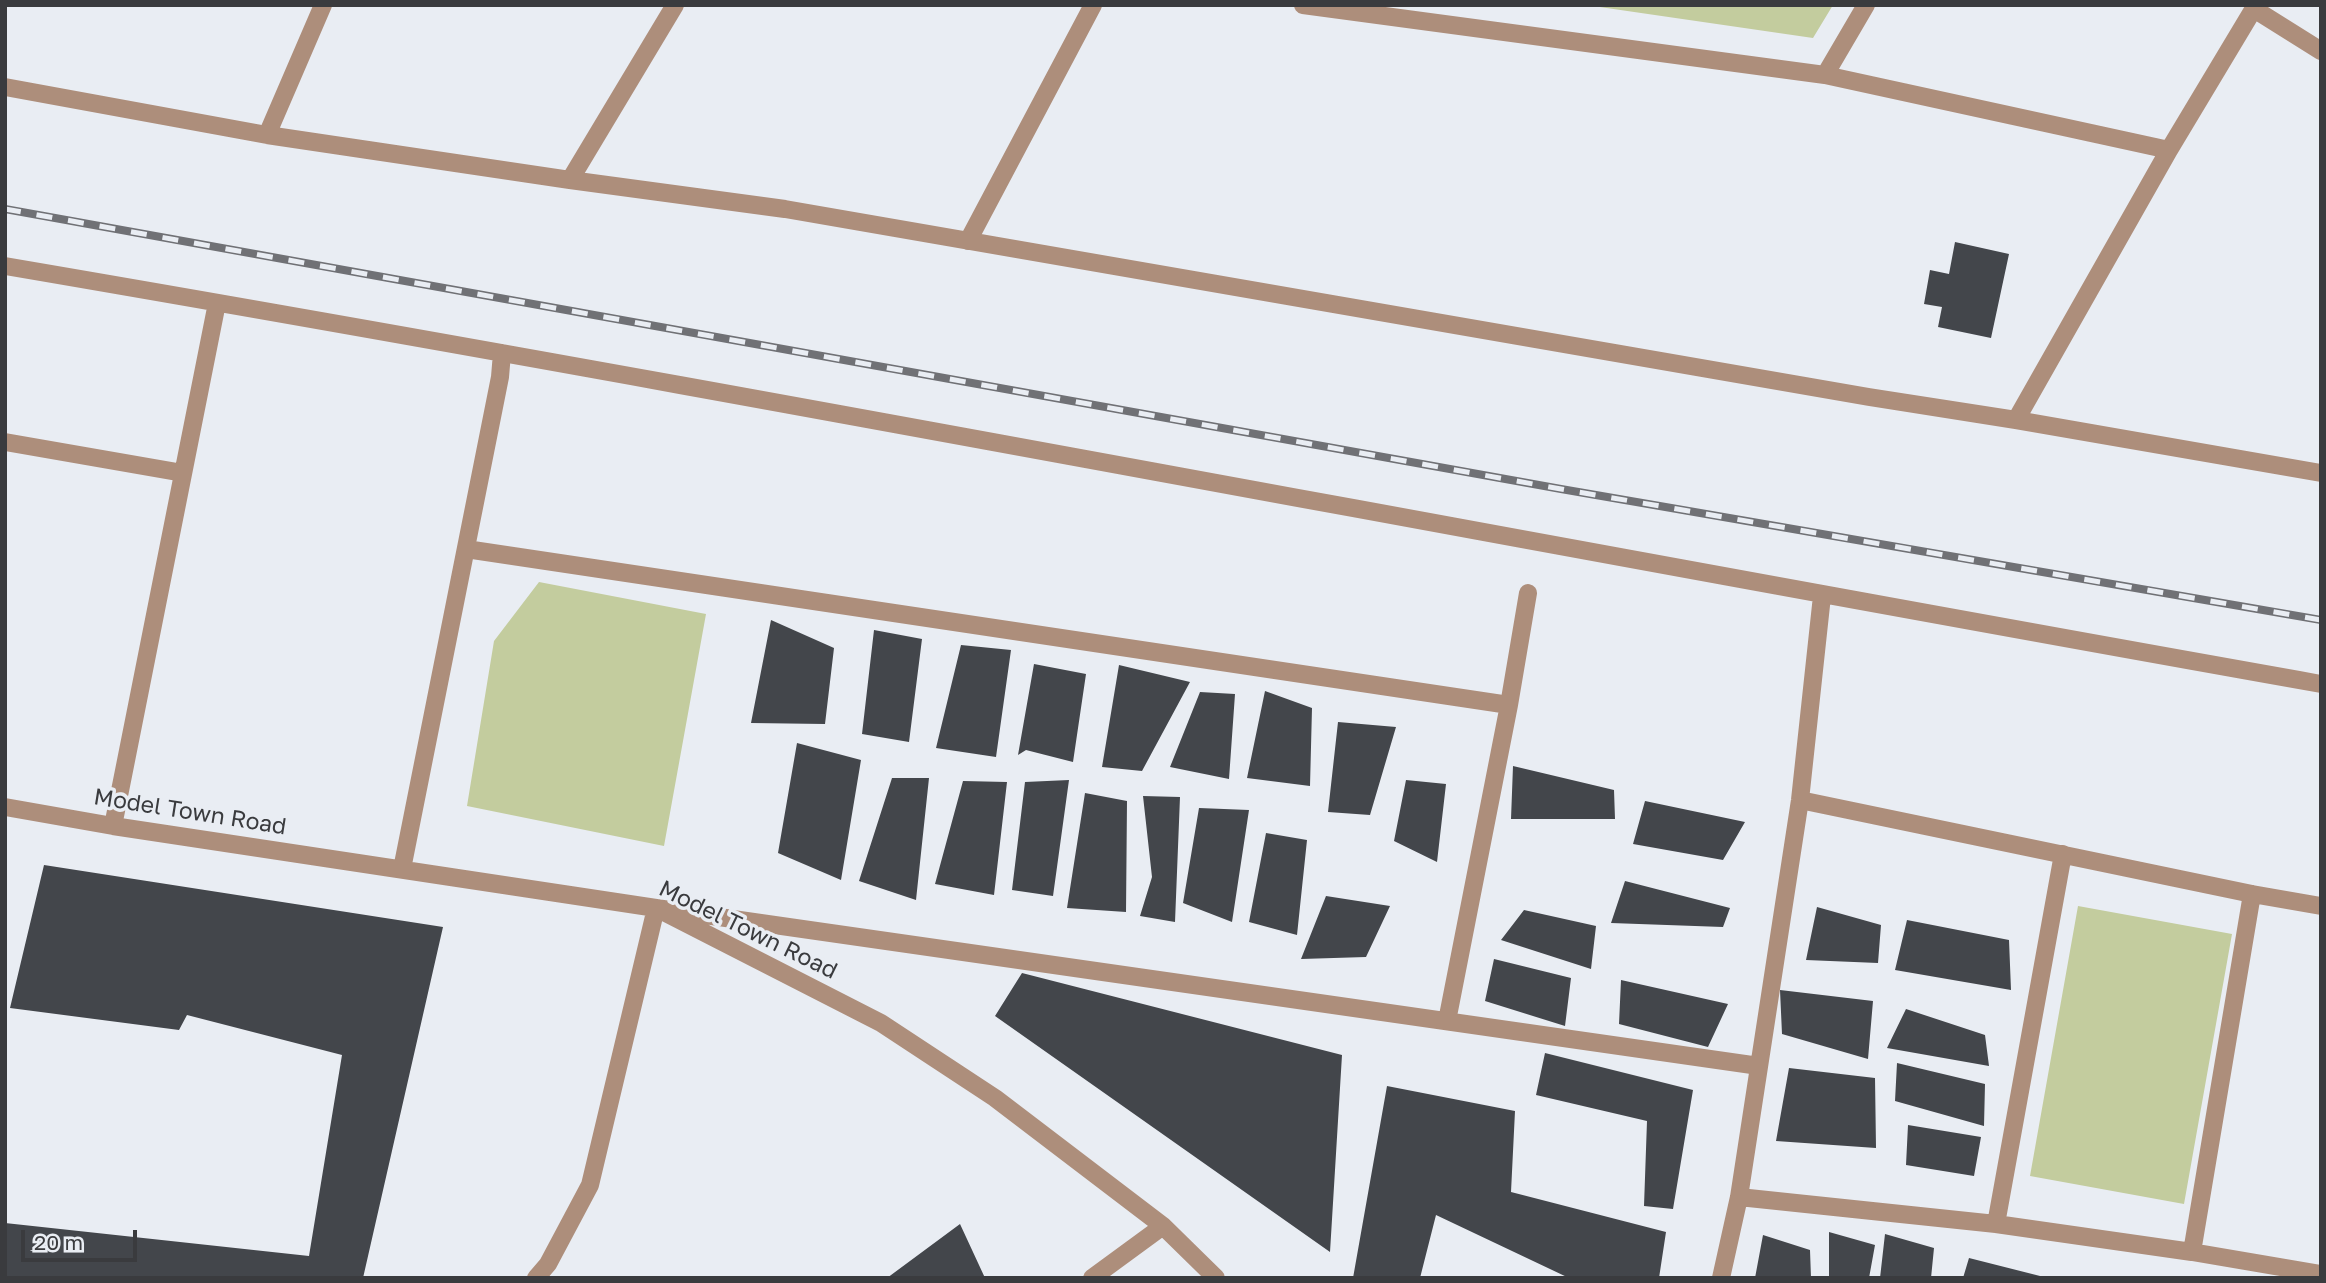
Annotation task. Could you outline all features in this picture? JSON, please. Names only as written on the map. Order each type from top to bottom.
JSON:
[{"type":"street","points":[[267,135],[323,5]]},
{"type":"street","points":[[570,180],[675,5]]},
{"type":"street","points":[[968,241],[1093,5]]},
{"type":"street","points":[[1303,5],[1825,75],[2169,150]]},
{"type":"street","points":[[1825,75],[1866,5]]},
{"type":"street","points":[[2016,420],[2169,150],[2255,7],[2321,51]]},
{"type":"street","points":[[5,87],[267,135],[785,209],[2321,473]]},
{"type":"street","points":[[5,266],[1274,492],[1822,596],[2321,684]]},
{"type":"street","points":[[113,826],[217,303]]},
{"type":"street","points":[[402,869],[502,353]]},
{"type":"street","points":[[5,442],[183,473]]},
{"type":"street","points":[[466,548],[1509,705]]},
{"type":"street","points":[[1447,1021],[1509,705],[1528,593]]},
{"type":"street","points":[[1721,1278],[1739,1197],[1800,800],[1822,596]]},
{"type":"street","points":[[1800,800],[2321,906]]},
{"type":"street","name":"Model Town Road","points":[[5,807],[113,826],[656,908],[881,1023],[995,1098],[1163,1226],[1216,1278]]},
{"type":"street","points":[[1996,1224],[2063,854]]},
{"type":"street","points":[[2192,1252],[2252,894]]},
{"type":"street","points":[[537,1278],[548,1264],[590,1185],[656,908],[1759,1066]]},
{"type":"street","points":[[1739,1197],[1996,1224],[2192,1252],[2321,1274]]},
{"type":"street","points":[[1092,1278],[1163,1226]]},
{"type":"green space","points":[[1586,5],[1833,5],[1813,38]]},
{"type":"green space","points":[[539,582],[706,614],[664,846],[467,806],[494,641]]},
{"type":"green space","points":[[2078,906],[2232,934],[2184,1204],[2030,1176]]},
{"type":"building","points":[[1955,242],[2009,254],[1991,338],[1938,327],[1942,307],[1924,304],[1930,270],[1949,274]]},
{"type":"building","points":[[771,620],[834,648],[825,724],[751,723]]},
{"type":"building","points":[[874,630],[922,639],[909,742],[862,734]]},
{"type":"building","points":[[961,645],[1011,650],[996,757],[936,748]]},
{"type":"building","points":[[1034,664],[1086,674],[1073,762],[1026,750],[1018,755]]},
{"type":"building","points":[[1119,665],[1190,682],[1142,771],[1102,767]]},
{"type":"building","points":[[1265,691],[1312,708],[1310,786],[1247,778]]},
{"type":"building","points":[[1200,692],[1235,694],[1229,779],[1170,767]]},
{"type":"building","points":[[1338,722],[1396,727],[1370,815],[1328,812]]},
{"type":"building","points":[[797,743],[861,760],[841,880],[778,853]]},
{"type":"building","points":[[1513,766],[1614,790],[1615,819],[1511,819]]},
{"type":"building","points":[[892,778],[929,778],[916,900],[859,881]]},
{"type":"building","points":[[1069,780],[1053,896],[1012,890],[1025,782]]},
{"type":"building","points":[[1406,780],[1446,784],[1437,862],[1394,841]]},
{"type":"building","points":[[963,781],[1007,782],[994,895],[935,884]]},
{"type":"building","points":[[1085,793],[1127,801],[1126,912],[1067,908]]},
{"type":"building","points":[[1143,796],[1180,797],[1175,922],[1140,916],[1152,877]]},
{"type":"building","points":[[1645,801],[1745,822],[1723,860],[1633,844]]},
{"type":"building","points":[[1199,808],[1249,810],[1232,922],[1183,903]]},
{"type":"building","points":[[1266,833],[1307,840],[1297,935],[1249,922]]},
{"type":"building","points":[[44,865],[443,927],[363,1278],[5,1278],[5,1223],[309,1256],[342,1055],[187,1015],[179,1030],[10,1008]]},
{"type":"building","points":[[1625,881],[1730,908],[1723,927],[1611,923]]},
{"type":"building","points":[[1326,896],[1390,906],[1366,957],[1301,959]]},
{"type":"building","points":[[1817,907],[1881,925],[1878,963],[1806,960]]},
{"type":"building","points":[[1524,910],[1596,926],[1591,969],[1501,940]]},
{"type":"building","points":[[1907,920],[2009,940],[2011,990],[1895,970]]},
{"type":"building","points":[[1494,959],[1571,978],[1565,1026],[1485,1001]]},
{"type":"building","points":[[1022,973],[1342,1055],[1330,1252],[995,1016]]},
{"type":"building","points":[[1621,980],[1728,1004],[1708,1047],[1619,1024]]},
{"type":"building","points":[[1780,990],[1873,1001],[1868,1059],[1782,1034]]},
{"type":"building","points":[[1906,1009],[1985,1035],[1989,1066],[1887,1048]]},
{"type":"building","points":[[1545,1053],[1693,1090],[1673,1209],[1644,1206],[1647,1121],[1536,1095]]},
{"type":"building","points":[[1897,1063],[1985,1084],[1984,1126],[1895,1101]]},
{"type":"building","points":[[1789,1068],[1875,1078],[1876,1148],[1776,1141]]},
{"type":"building","points":[[1387,1086],[1515,1111],[1511,1192],[1666,1232],[1659,1278],[1569,1278],[1436,1215],[1420,1278],[1353,1278]]},
{"type":"building","points":[[1908,1125],[1981,1137],[1974,1176],[1906,1165]]},
{"type":"building","points":[[960,1224],[985,1278],[887,1278]]},
{"type":"building","points":[[1829,1232],[1875,1245],[1869,1278],[1829,1278]]},
{"type":"building","points":[[1885,1234],[1934,1248],[1931,1278],[1880,1278]]},
{"type":"building","points":[[1763,1235],[1810,1250],[1811,1278],[1755,1278]]},
{"type":"building","points":[[1969,1258],[2044,1277],[2044,1278],[1963,1278]]},
{"type":"railway","points":[[5,209],[1561,489],[2321,620]]}]
